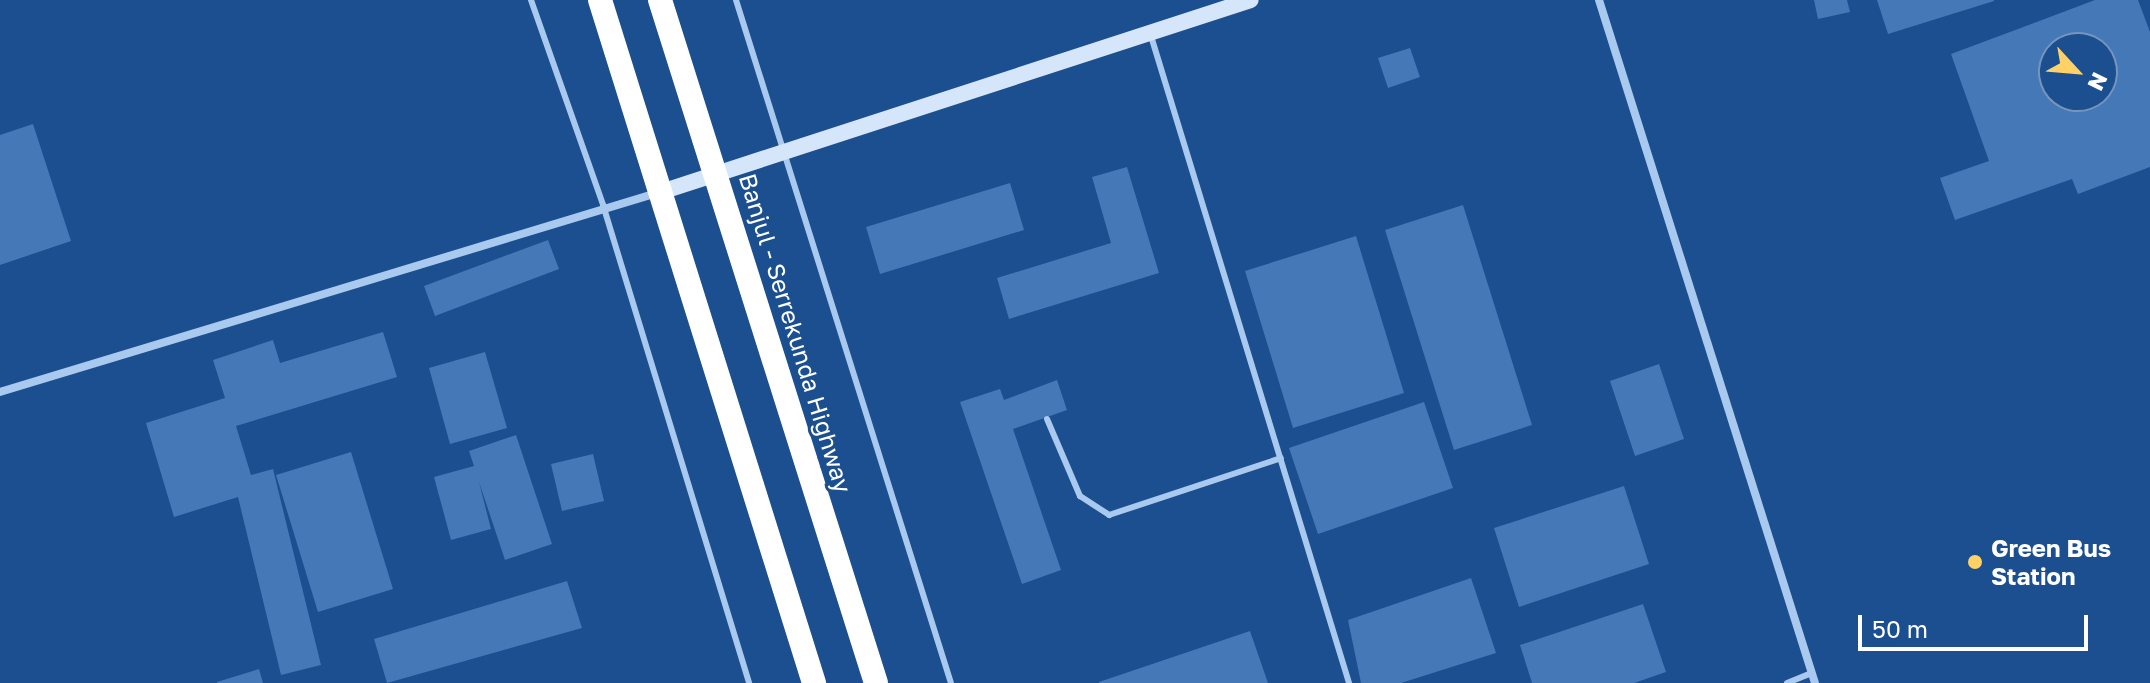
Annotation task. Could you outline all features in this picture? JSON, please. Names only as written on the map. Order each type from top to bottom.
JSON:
[{"type":"highway","points":[[600,0],[814,683]]},
{"type":"highway","name":"Banjul - Serrekunda Highway","points":[[660,0],[876,683]]},
{"type":"street","points":[[0,392],[603,205],[786,157],[1149,30],[1251,0]]},
{"type":"street","points":[[1599,0],[1815,683]]},
{"type":"lane","points":[[531,0],[603,205],[749,683]]},
{"type":"lane","points":[[736,0],[951,683]]},
{"type":"lane","points":[[1149,30],[1349,683]]},
{"type":"lane","points":[[1047,419],[1080,496],[1109,515],[1281,458]]},
{"type":"lane","points":[[1787,683],[1812,673]]},
{"type":"building","points":[[1814,0],[1847,0],[1850,12],[1818,19]]},
{"type":"building","points":[[1877,0],[1994,0],[1994,1],[1888,34]]},
{"type":"building","points":[[2095,0],[2138,0],[2150,32],[2150,167],[2078,194],[2072,179],[1955,220],[1940,178],[1989,161],[1951,54]]},
{"type":"building","points":[[1410,48],[1420,77],[1388,88],[1378,58]]},
{"type":"building","points":[[33,124],[71,241],[0,265],[0,135]]},
{"type":"building","points":[[1127,167],[1159,273],[1009,319],[997,278],[1111,243],[1092,177]]},
{"type":"building","points":[[1010,183],[1024,230],[880,274],[866,227]]},
{"type":"building","points":[[1463,205],[1532,425],[1454,450],[1385,230]]},
{"type":"building","points":[[1356,236],[1404,393],[1293,428],[1245,271]]},
{"type":"building","points":[[548,240],[559,269],[435,316],[424,286]]},
{"type":"building","points":[[383,332],[397,377],[236,426],[251,475],[273,469],[321,665],[281,675],[238,497],[174,517],[146,423],[225,398],[213,360],[273,340],[280,363]]},
{"type":"building","points":[[485,352],[507,428],[450,444],[429,368]]},
{"type":"building","points":[[1659,364],[1684,439],[1635,456],[1610,381]]},
{"type":"building","points":[[1057,380],[1067,410],[1013,429],[1061,570],[1022,584],[960,402],[1000,389],[1004,400]]},
{"type":"building","points":[[1424,402],[1453,488],[1318,534],[1289,448]]},
{"type":"building","points":[[516,435],[552,544],[505,560],[479,482],[491,529],[451,540],[434,477],[474,466],[469,451]]},
{"type":"building","points":[[351,452],[393,589],[318,612],[276,475]]},
{"type":"building","points":[[593,454],[604,501],[562,511],[551,464]]},
{"type":"building","points":[[1624,486],[1649,564],[1519,607],[1494,528]]},
{"type":"building","points":[[1471,578],[1496,653],[1401,683],[1361,683],[1348,620]]},
{"type":"building","points":[[567,581],[582,628],[387,683],[374,639]]},
{"type":"building","points":[[1643,604],[1666,672],[1634,683],[1532,683],[1520,645]]},
{"type":"building","points":[[1250,631],[1268,683],[1099,683],[1099,682]]},
{"type":"building","points":[[259,669],[263,683],[217,683],[217,682]]},
{"type":"place","name":"Green Bus Station","points":[[1975,562]]}]
